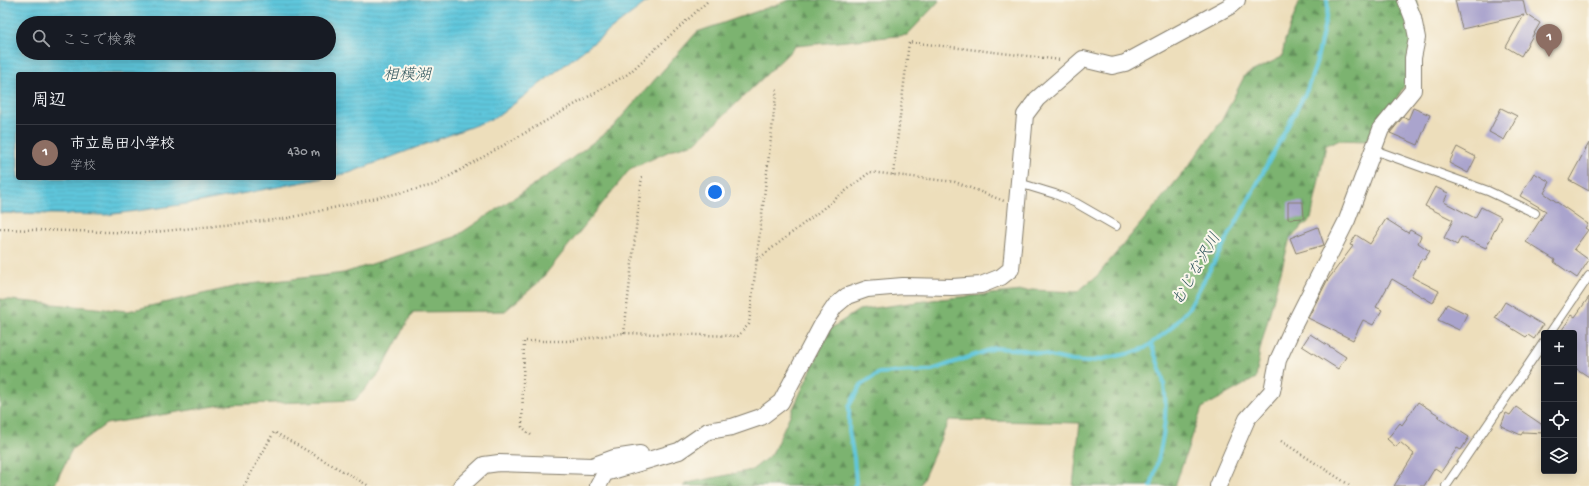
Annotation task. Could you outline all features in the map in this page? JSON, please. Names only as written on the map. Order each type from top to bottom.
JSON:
[{"type":"street","points":[[598,486],[604,473],[679,451],[708,431],[732,427],[761,417],[781,402],[822,325],[835,306],[847,296],[867,289],[889,287],[952,287],[981,285],[1001,277],[1011,269],[1025,115],[1037,99],[1083,59],[1112,66],[1125,62],[1230,6],[1237,0]]},
{"type":"street","points":[[1218,486],[1247,419],[1272,391],[1278,360],[1347,220],[1381,130],[1413,90],[1413,58],[1417,38],[1413,18],[1406,0]]},
{"type":"street","points":[[460,486],[484,465],[499,463],[592,466],[614,458],[648,453],[661,456]]},
{"type":"lane","points":[[1374,150],[1488,191],[1535,213]]},
{"type":"lane","points":[[1019,183],[1076,202],[1116,226]]},
{"type":"lane","points":[[1552,330],[1589,276]]},
{"type":"lane","points":[[1446,486],[1541,346]]},
{"type":"path","points":[[0,229],[144,233],[284,219],[434,185],[628,74],[709,0]]},
{"type":"path","points":[[893,175],[910,42],[1080,62]]},
{"type":"path","points":[[531,435],[522,427],[524,340],[568,341],[624,333],[738,336],[750,324],[777,87]]},
{"type":"path","points":[[757,260],[870,172],[955,182],[1017,205]]},
{"type":"path","points":[[624,333],[642,176]]},
{"type":"path","points":[[244,486],[274,432],[370,486]]},
{"type":"path","points":[[1281,441],[1351,486]]},
{"type":"green space","points":[[790,0],[940,0],[907,35],[796,46],[695,143],[674,149],[630,169],[540,281],[505,311],[413,312],[379,374],[355,400],[221,405],[106,424],[72,449],[54,486],[0,486],[0,299],[128,311],[242,285],[344,273],[455,237],[559,168],[612,128],[697,32]]},
{"type":"green space","points":[[1300,0],[1416,0],[1420,11],[1422,35],[1419,51],[1406,84],[1366,141],[1338,140],[1326,145],[1311,219],[1290,238],[1260,349],[1256,378],[1202,408],[1175,486],[1073,486],[1080,423],[949,420],[920,486],[683,486],[688,483],[752,470],[772,454],[830,329],[859,310],[940,299],[1033,290],[1077,292],[1097,276],[1187,168],[1222,120],[1245,75],[1282,57],[1285,40]]},
{"type":"water","name":"相模湖","points":[[0,0],[649,0],[497,117],[349,173],[336,176],[336,72],[16,72],[16,180],[314,180],[194,203],[107,215],[0,213]]},
{"type":"building","points":[[1455,0],[1523,0],[1526,14],[1540,23],[1521,56],[1506,47],[1524,15],[1462,29]]},
{"type":"building","points":[[1413,108],[1430,115],[1418,145],[1390,133],[1403,117],[1408,120]]},
{"type":"building","points":[[1501,108],[1517,116],[1504,140],[1489,132]]},
{"type":"building","points":[[1589,143],[1589,191],[1569,180]]},
{"type":"building","points":[[1457,147],[1476,157],[1468,173],[1449,163]]},
{"type":"building","points":[[1534,173],[1550,182],[1544,193],[1588,224],[1585,228],[1588,230],[1574,249],[1589,260],[1577,278],[1554,262],[1555,260],[1526,242],[1546,211],[1520,196]]},
{"type":"building","points":[[1435,187],[1448,193],[1444,202],[1475,218],[1481,207],[1501,217],[1486,248],[1461,237],[1457,245],[1444,238],[1453,220],[1425,206]]},
{"type":"building","points":[[1288,202],[1303,202],[1304,218],[1288,219]]},
{"type":"building","points":[[1386,219],[1408,233],[1410,230],[1421,236],[1418,243],[1430,251],[1424,260],[1422,258],[1412,277],[1439,291],[1433,303],[1392,279],[1376,307],[1382,310],[1373,325],[1363,320],[1353,340],[1308,318],[1327,281],[1353,246],[1350,245],[1356,235],[1370,244]]},
{"type":"building","points":[[1318,227],[1324,245],[1296,253],[1290,238]]},
{"type":"building","points":[[1589,297],[1589,377],[1577,369],[1577,330],[1562,330],[1572,315],[1575,317]]},
{"type":"building","points":[[1505,302],[1543,325],[1534,339],[1528,335],[1526,337],[1495,318]]},
{"type":"building","points":[[1447,304],[1467,314],[1459,330],[1438,320]]},
{"type":"building","points":[[1310,334],[1346,357],[1338,369],[1302,346]]},
{"type":"building","points":[[1418,402],[1469,437],[1461,450],[1457,448],[1441,472],[1435,468],[1424,486],[1394,486],[1414,454],[1400,442],[1396,447],[1387,439],[1400,423],[1402,425]]},
{"type":"building","points":[[1516,407],[1541,424],[1541,433],[1523,432],[1521,435],[1501,426],[1506,413],[1510,415]]},
{"type":"waterway","name":"むじな沢川","points":[[854,486],[856,483],[854,458],[849,431],[849,406],[861,385],[879,373],[932,370],[995,348],[1024,350],[1072,361],[1088,362],[1131,353],[1145,348],[1169,330],[1188,309],[1307,90],[1316,64],[1328,8],[1327,0]]},
{"type":"waterway","points":[[1151,344],[1163,379],[1165,393],[1165,420],[1161,447],[1151,486]]},
{"type":"place","name":"市立島田小学校","points":[[1549,57]]}]
